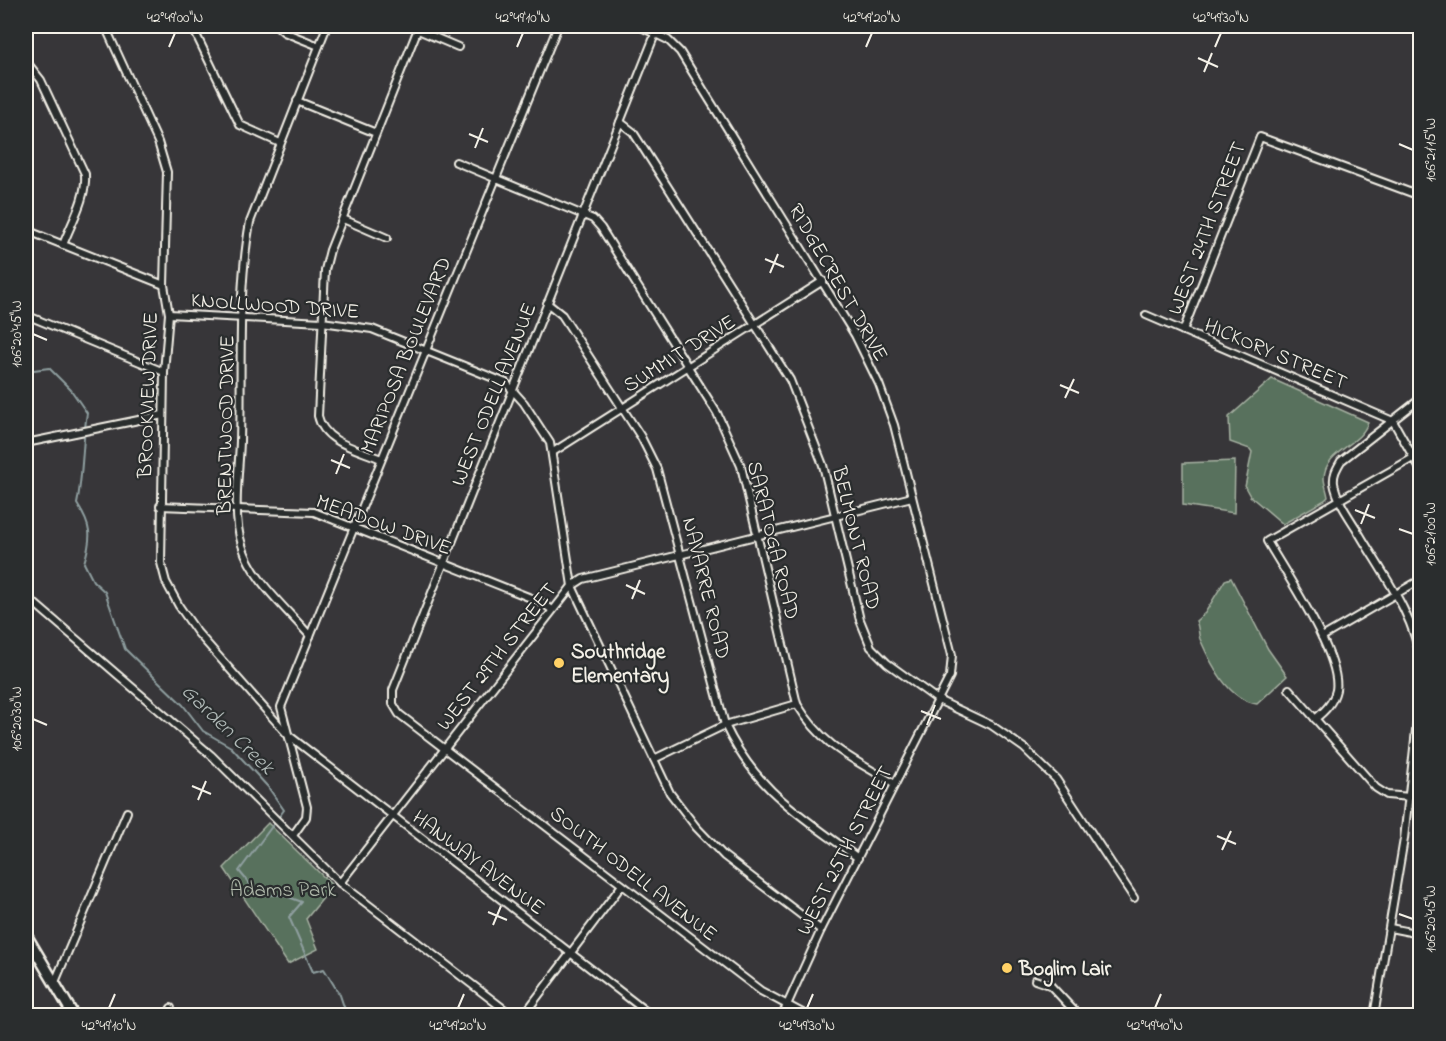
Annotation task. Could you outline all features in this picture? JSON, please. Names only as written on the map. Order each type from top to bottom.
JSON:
[{"type":"main road","points":[[26,935],[74,1016]]},
{"type":"street","name":"BROOKVIEW DRIVE","points":[[105,26],[158,142],[167,172],[164,285],[169,314],[164,372],[160,506],[161,563],[166,582],[197,632],[287,734]]},
{"type":"street","points":[[192,26],[240,125],[280,143]]},
{"type":"street","points":[[277,26],[289,34],[320,46]]},
{"type":"street","name":"BRENTWOOD DRIVE","points":[[310,636],[253,570],[241,543],[238,509],[243,320],[250,222],[327,26]]},
{"type":"street","name":"MARIPOSA BOULEVARD","points":[[294,834],[306,818],[307,807],[281,707],[558,26]]},
{"type":"street","name":"RIDGECREST DRIVE","points":[[639,26],[656,33],[680,52],[823,281],[855,335],[879,384],[894,425],[952,655],[950,676],[938,700]]},
{"type":"street","points":[[381,459],[331,438],[320,424],[318,416],[325,270],[418,28],[458,47]]},
{"type":"street","name":"WEST ODELL AVENUE","points":[[445,748],[399,714],[393,704],[393,690],[656,33]]},
{"type":"street","points":[[26,61],[41,80],[85,174],[86,184],[82,198],[63,245]]},
{"type":"street","points":[[297,101],[376,133]]},
{"type":"street","name":"BELMONT ROAD","points":[[620,122],[633,132],[790,380],[823,465],[833,516],[860,620],[871,647],[887,663],[938,700],[991,725],[1024,748],[1056,779],[1134,898]]},
{"type":"street","name":"WEST 24TH STREET","points":[[1183,331],[1260,136],[1420,196]]},
{"type":"street","name":"SARATOGA ROAD","points":[[456,162],[593,219],[600,228],[717,412],[741,466],[797,704],[811,728],[827,743],[895,784]]},
{"type":"street","points":[[343,219],[387,238]]},
{"type":"street","points":[[26,230],[164,285]]},
{"type":"street","name":"SUMMIT DRIVE","points":[[553,452],[823,281]]},
{"type":"street","name":"NAVARRE ROAD","points":[[547,303],[562,315],[641,437],[657,469],[724,725],[746,764],[764,785],[858,858]]},
{"type":"street","name":"KNOLLWOOD DRIVE","points":[[169,314],[243,320],[322,322],[372,329],[506,383],[524,403],[553,452],[572,586],[670,793],[708,841],[821,930]]},
{"type":"street","points":[[26,315],[164,372]]},
{"type":"street","name":"HICKORY STREET","points":[[1146,315],[1393,421]]},
{"type":"street","points":[[1420,399],[1341,461],[1335,471],[1334,481],[1339,499],[1395,594],[1415,636],[1420,661]]},
{"type":"street","points":[[26,443],[163,415]]},
{"type":"street","points":[[1393,421],[1420,470]]},
{"type":"street","points":[[1315,719],[1333,700],[1336,688],[1334,664],[1322,637],[1267,541],[1413,458]]},
{"type":"street","name":"WEST 29TH STREET","points":[[340,882],[551,609],[572,586],[583,579],[912,497]]},
{"type":"street","name":"MEADOW DRIVE","points":[[160,506],[314,512],[541,602],[551,609]]},
{"type":"street","points":[[1322,637],[1420,580]]},
{"type":"street","points":[[26,596],[211,754],[340,882],[513,1016]]},
{"type":"street","points":[[1289,689],[1376,788],[1387,795],[1410,797]]},
{"type":"street","points":[[1374,1016],[1410,797],[1420,694]]},
{"type":"street","name":"WEST 25TH STREET","points":[[782,1016],[821,930],[938,700]]},
{"type":"street","points":[[654,759],[724,725],[797,704]]},
{"type":"street","name":"HANWAY AVENUE","points":[[287,734],[652,1016]]},
{"type":"street","name":"SOUTH ODELL AVENUE","points":[[445,748],[760,991],[808,1016]]},
{"type":"street","points":[[55,982],[127,812]]},
{"type":"street","points":[[523,1016],[622,885]]},
{"type":"street","points":[[1390,928],[1420,934]]},
{"type":"street","points":[[1035,980],[1050,985],[1079,1016]]},
{"type":"street","points":[[167,1016],[171,1008]]},
{"type":"green space","points":[[1272,379],[1368,422],[1358,437],[1330,461],[1324,478],[1328,497],[1283,524],[1250,496],[1245,487],[1252,452],[1250,449],[1230,442],[1229,417]]},
{"type":"green space","points":[[1235,461],[1234,513],[1183,505],[1183,463]]},
{"type":"green space","points":[[1231,578],[1268,649],[1287,676],[1257,704],[1237,696],[1222,679],[1200,639],[1196,621],[1205,613],[1225,580]]},
{"type":"green space","name":"Adams Park","points":[[268,823],[333,886],[306,919],[318,949],[288,964],[224,868]]},
{"type":"waterway","name":"Garden Creek","points":[[26,371],[49,368],[71,390],[87,413],[77,504],[86,519],[89,532],[84,563],[93,581],[105,592],[125,649],[183,705],[203,731],[231,747],[268,787],[284,810],[239,871],[259,895],[283,895],[302,902],[289,917],[313,972],[324,969],[340,995],[347,1016]]},
{"type":"place","name":"Southridge Elementary","points":[[559,663]]},
{"type":"place","name":"Boglim Lair","points":[[1007,968]]}]
